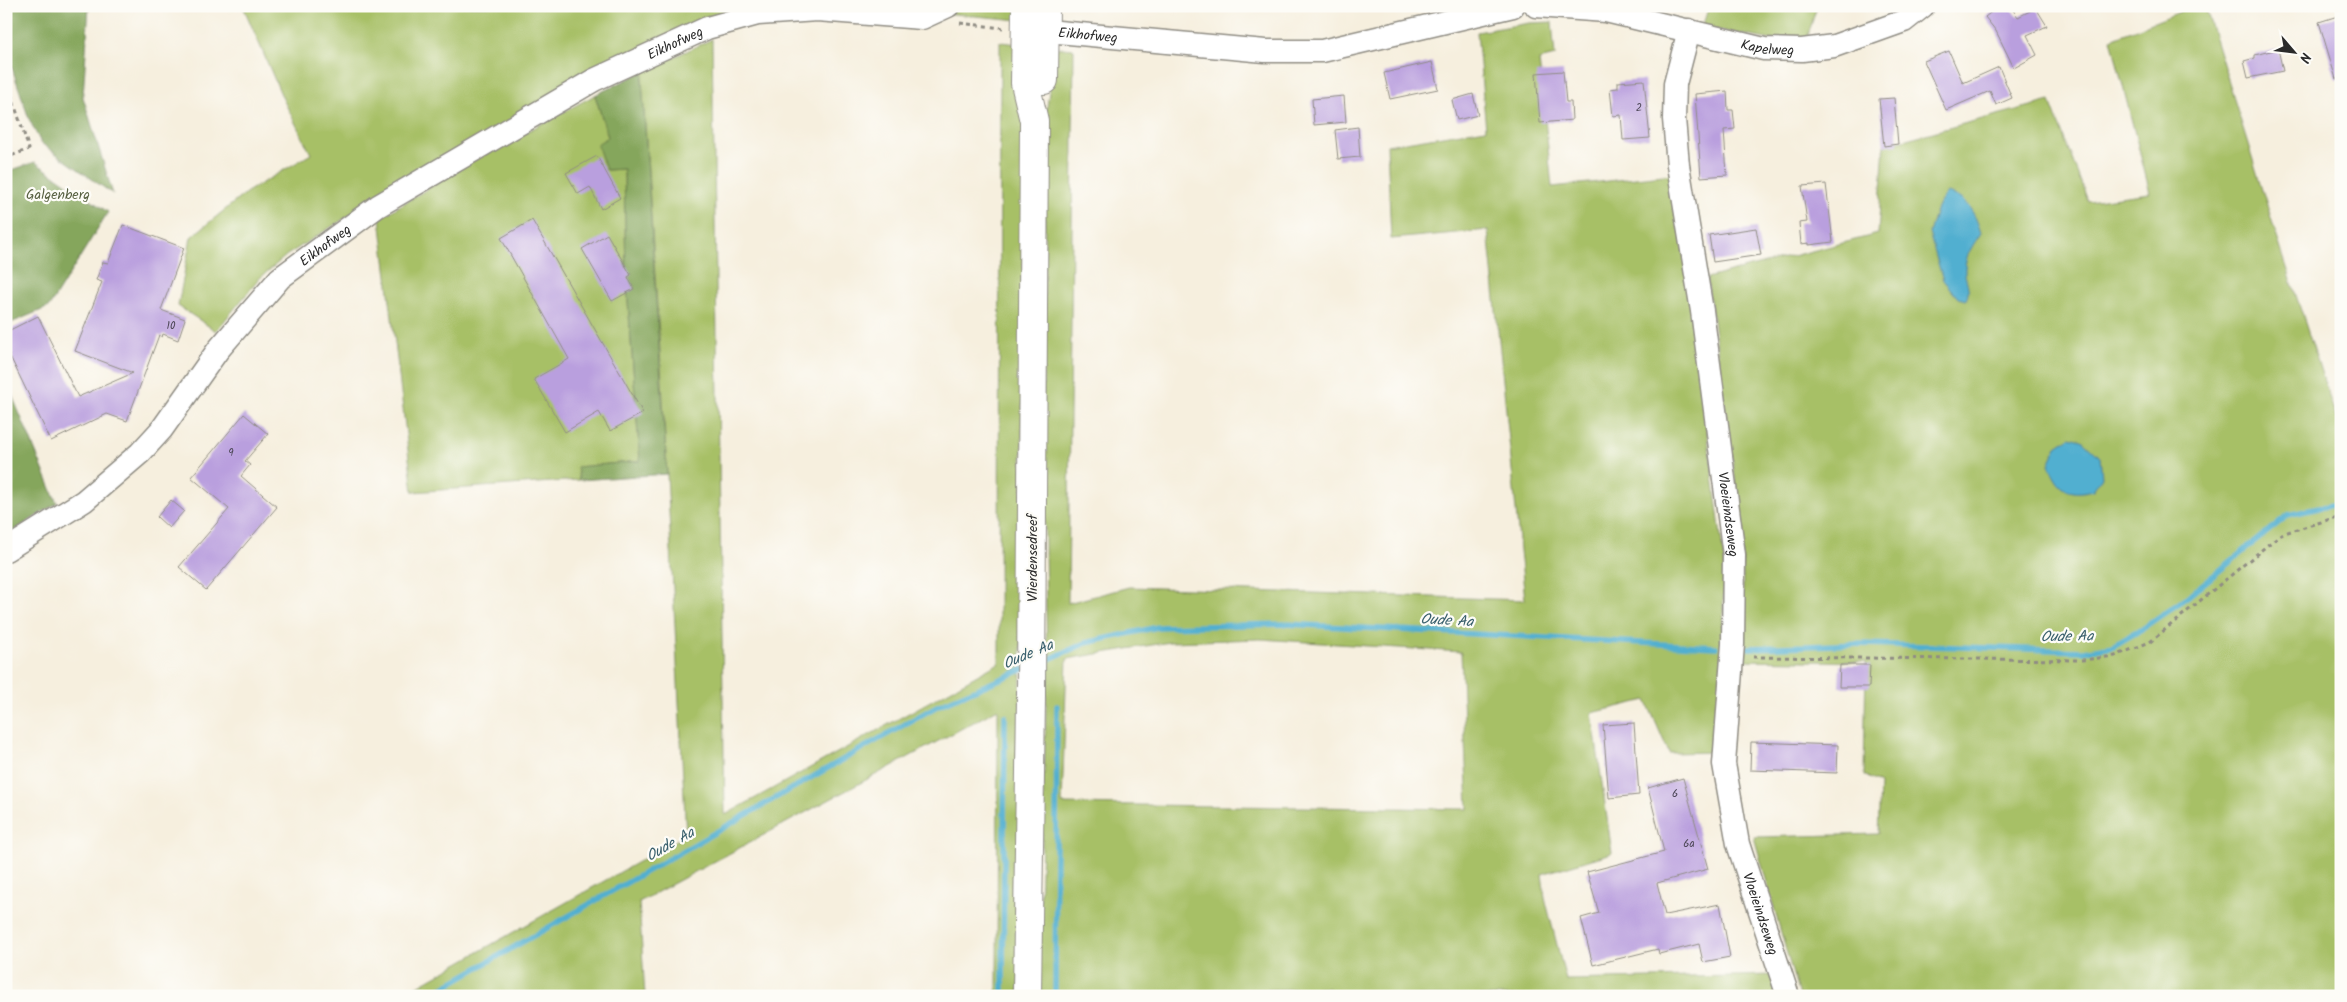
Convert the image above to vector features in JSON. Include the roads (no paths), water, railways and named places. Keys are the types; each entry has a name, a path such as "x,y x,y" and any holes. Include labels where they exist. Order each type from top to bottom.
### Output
{"main road":[{"name":"Vlierdensedreef","path":"1034,121 1044,83 1045,6"},
{"name":"Vlierdensedreef","path":"1026,18 1025,83 1034,121 1032,628 1027,996"}],"street":[{"name":"Eikhofweg","path":"1058,32 1265,51 1322,52 1513,6"},
{"path":"1536,6 1607,9"},
{"name":"Kapelweg","path":"1607,9 1764,49 1802,50 1834,46 1904,21 1923,6"},
{"name":"Eikhofweg","path":"6,550 84,501 140,453 162,429 218,350 280,278 378,206 594,80 707,28 758,14 816,10 922,18 953,14"},
{"name":"Vloeieindseweg","path":"1689,30 1675,84 1674,119 1678,165 1702,311 1734,555 1731,658 1724,764 1738,844 1788,996"}],"water":[{"path":"1947,193 1954,195 1969,207 1981,233 1970,250 1965,264 1968,287 1966,300 1958,298 1943,280 1929,233 1937,207"},
{"path":"2070,437 2082,440 2100,457 2102,477 2093,490 2076,492 2064,489 2052,472 2049,464 2057,446"}],"waterway":[{"name":"Oude Aa","path":"1749,648 1863,644 2084,651 2113,646 2182,601 2288,515 2341,503"},
{"name":"Oude Aa","path":"1040,663 1086,643 1158,627 1286,624 1716,647"},
{"name":"Oude Aa","path":"428,996 937,706 1024,669"},
{"path":"1055,996 1057,706"},
{"path":"1003,996 1005,716"}],"park label":[{"name":"Galgenberg","path":"58,194"}]}
